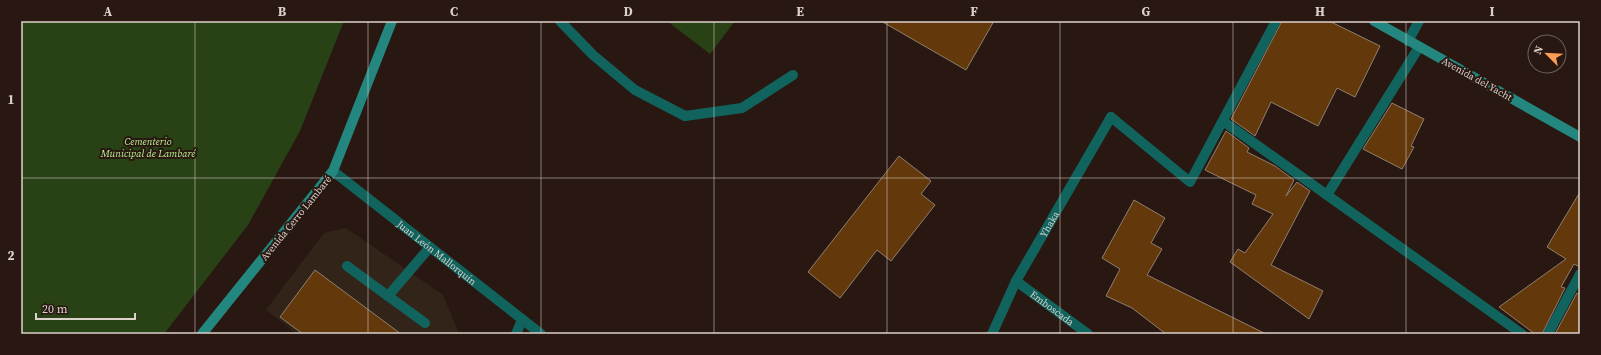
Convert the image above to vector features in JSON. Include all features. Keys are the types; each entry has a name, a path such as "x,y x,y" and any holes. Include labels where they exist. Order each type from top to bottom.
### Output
{"main road":[{"name":"Avenida Cerro Lambaré","path":"202,334 333,171 392,21"},
{"name":"Avenida del Yacht","path":"1374,21 1580,137"}],"street":[{"path":"560,21 594,55 635,90 685,116 742,108 793,75"},
{"path":"1276,21 1223,121 1522,334"},
{"path":"1408,41 1419,21"},
{"path":"1327,195 1419,47"},
{"name":"Yhaka","path":"992,334 1016,281 1111,117 1190,182 1223,121"},
{"name":"Juan León Mallorquín","path":"333,171 541,334"},
{"path":"388,296 430,247"},
{"path":"347,266 425,323"},
{"path":"1548,334 1580,274"},
{"name":"Emboscada","path":"1016,281 1088,334"},
{"path":"516,334 522,320"}],"shaded area":[{"path":"346,228 443,295 459,334 298,334 266,310 324,233"}],"green space":[{"name":"Cementerio Municipal de Lambaré","path":"21,21 344,21 300,131 248,225 164,334 21,334"},
{"path":"667,21 735,21 710,54"}],"building":[{"path":"881,21 994,21 966,70"},
{"path":"1282,21 1329,21 1380,46 1355,97 1337,88 1318,126 1271,102 1255,136 1231,119"},
{"path":"1392,103 1424,119 1411,146 1414,147 1402,169 1363,149"},
{"path":"1226,131 1249,148 1247,152 1275,166 1294,180 1286,196 1297,182 1310,191 1271,265 1323,291 1309,319 1230,262 1238,249 1245,253 1273,214 1252,204 1256,195 1205,170"},
{"path":"899,156 931,181 921,194 935,205 891,261 877,250 840,298 808,272"},
{"path":"1580,192 1580,267 1574,264 1561,287 1565,288 1542,334 1535,334 1499,307 1566,259 1547,247"},
{"path":"1134,200 1165,218 1151,243 1162,249 1147,275 1266,334 1166,334 1132,308 1106,296 1120,269 1102,258"},
{"path":"315,270 401,334 303,334 280,317"},
{"path":"1577,293 1580,295 1580,334 1555,334"}]}
